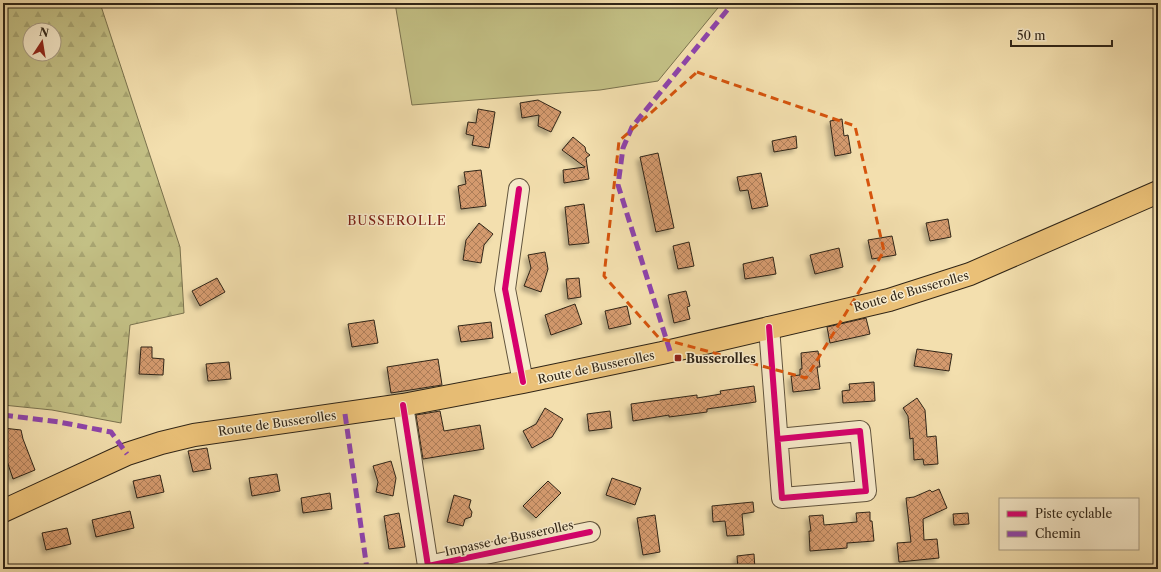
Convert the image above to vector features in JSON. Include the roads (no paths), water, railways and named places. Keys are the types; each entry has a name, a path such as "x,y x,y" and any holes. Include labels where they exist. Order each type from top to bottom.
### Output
{"main road":[{"name":"Route de Busserolles","path":"3,511 127,454 161,443 194,436 403,405 523,382 662,353 888,300 970,274 1158,192"}],"street":[{"path":"519,189 506,289 523,382"},
{"path":"769,327 782,498 866,491 860,431 778,439"},
{"name":"Impasse de Busserolles","path":"403,405 428,566 590,532"}],"place":[{"name":"Busserolles","path":"678,358"}],"district":[{"name":"BUSSEROLLE","path":"397,220"}]}
